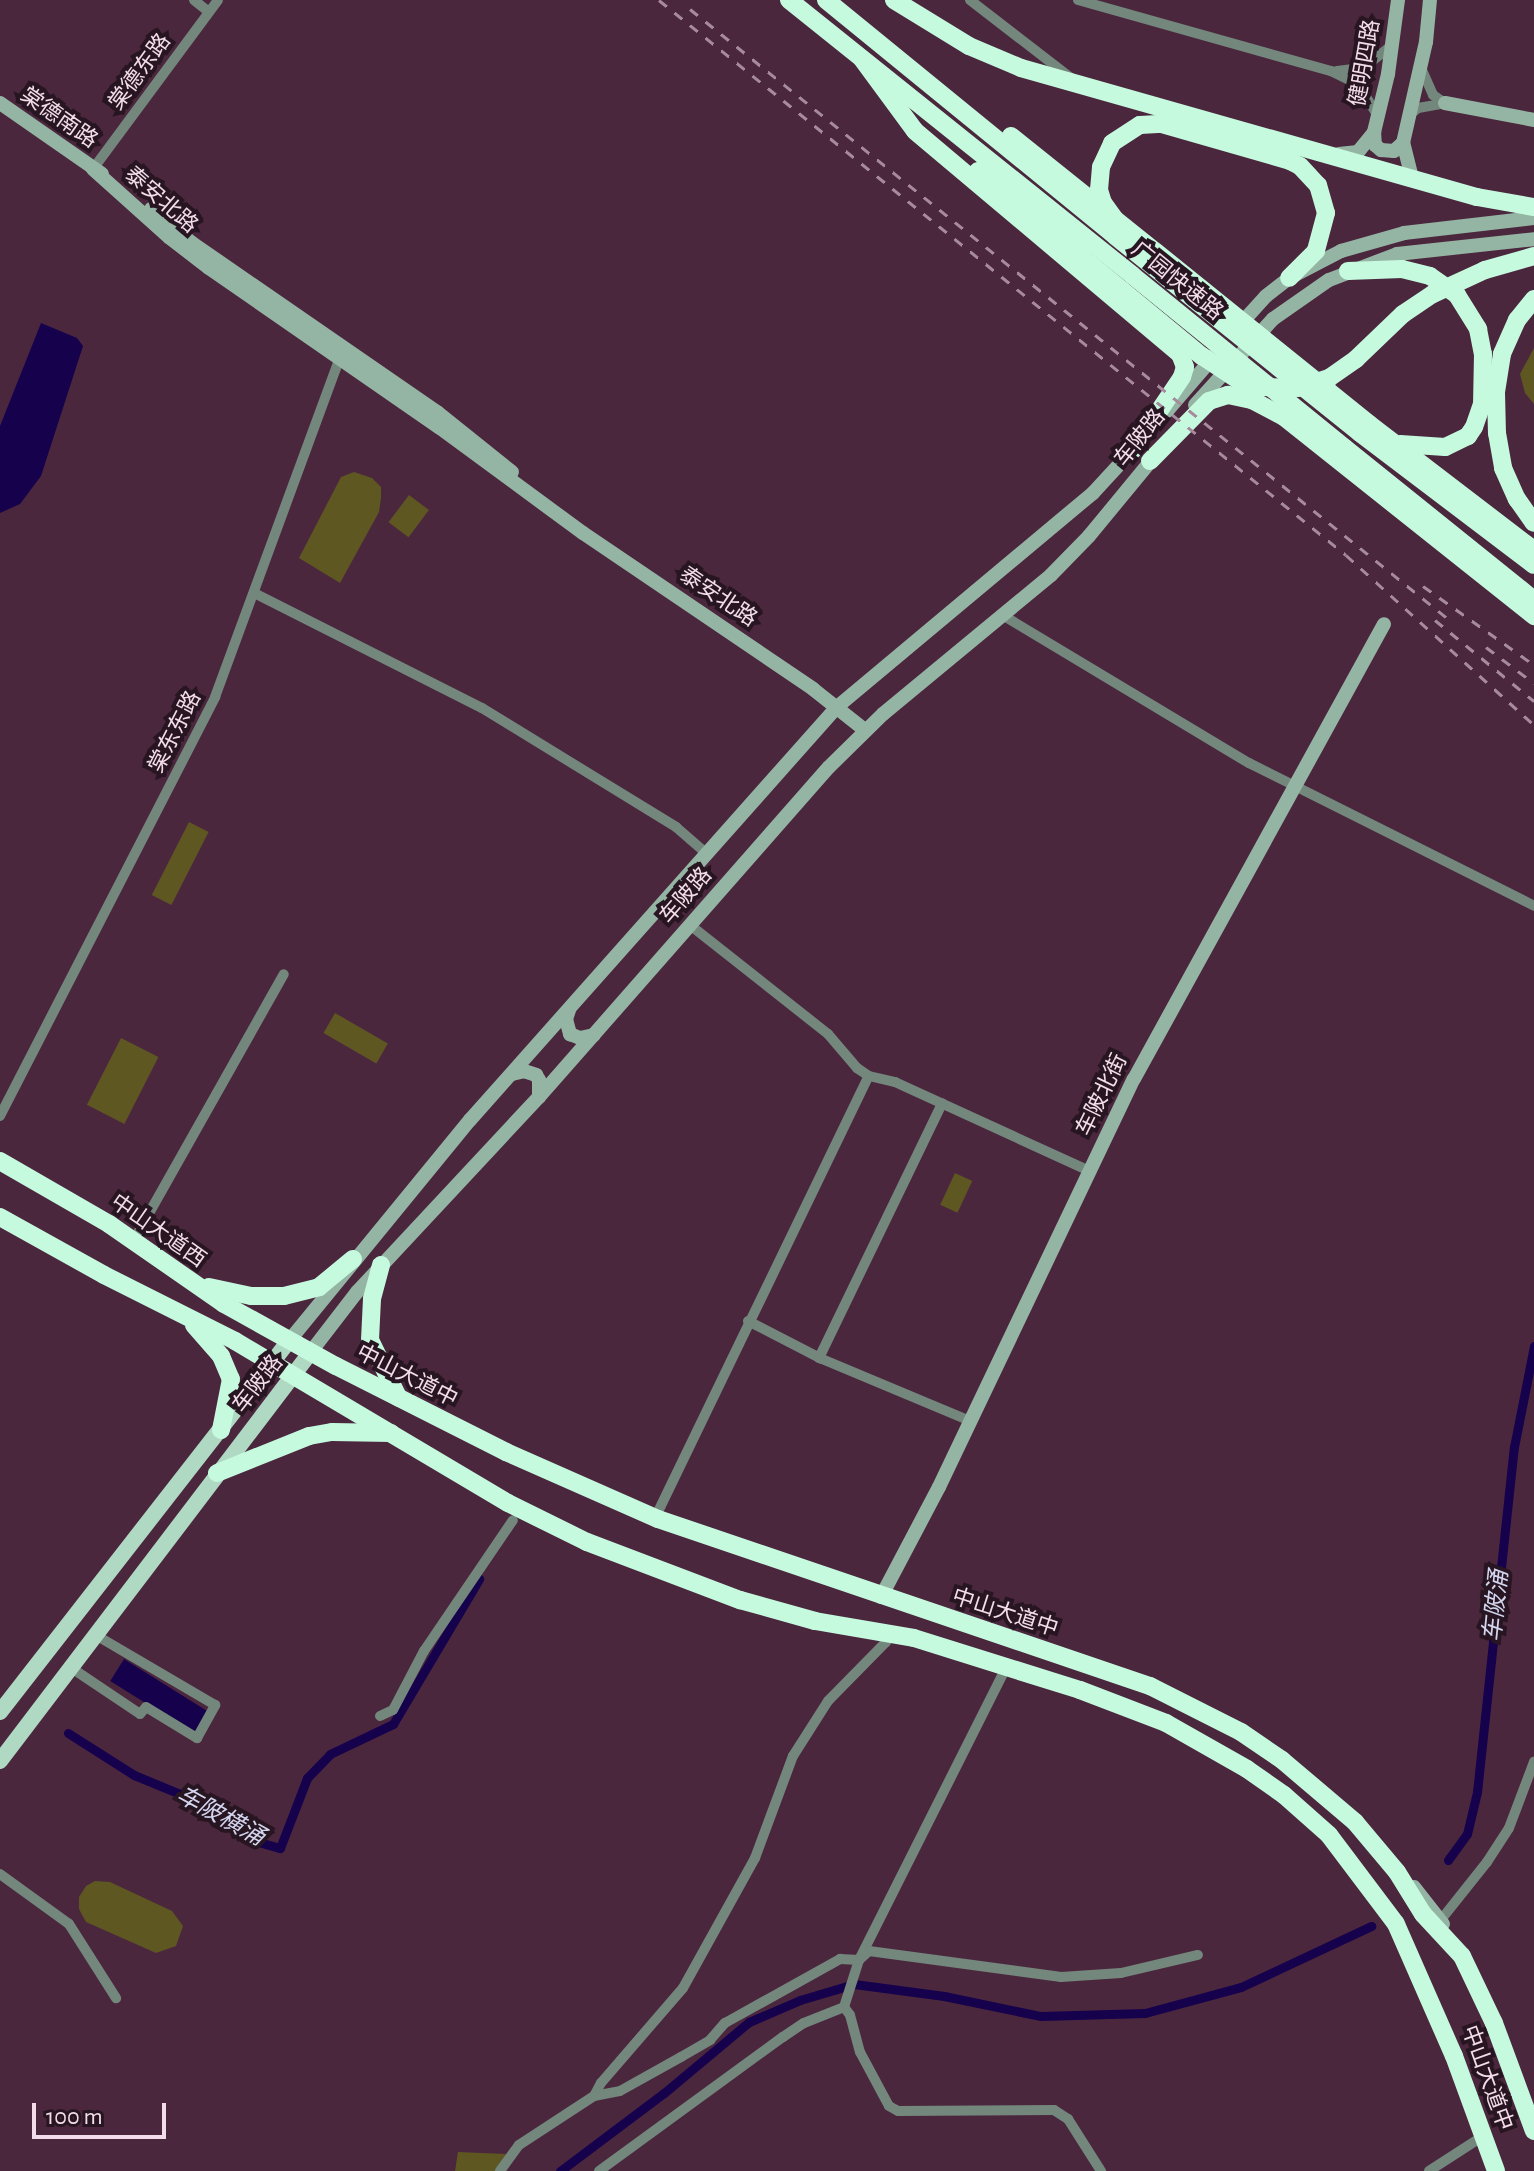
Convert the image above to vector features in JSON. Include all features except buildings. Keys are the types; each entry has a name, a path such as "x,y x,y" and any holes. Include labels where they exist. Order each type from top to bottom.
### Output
{"highway":[{"name":"广园快速路","path":"789,0 1534,600"},
{"name":"广园快速路","path":"826,0 1534,565"},
{"path":"894,0 987,55 1477,197 1534,207"},
{"path":"862,59 902,105 978,171 1202,356 1238,380 1259,387 1298,388 1329,378 1350,364 1403,314 1433,294 1485,270 1534,256"},
{"path":"862,59 915,131 1173,346 1207,378 1284,417 1534,616"},
{"path":"1289,278 1316,251 1326,213 1318,185 1290,161 1162,124 1140,125 1112,143 1101,167 1099,190 1116,229 1156,252 1364,429 1400,444 1534,550"},
{"path":"1348,271 1402,269 1430,276 1457,295 1478,329 1483,354 1482,404 1468,436 1445,447 1400,444"},
{"path":"1534,299 1517,320 1502,354 1496,393 1497,433 1503,468 1517,499 1534,523"},
{"path":"1132,451 1182,377 1183,360 1173,346"},
{"path":"1150,461 1209,401 1228,395 1252,400"},
{"name":"中山大道西","path":"0,1161 134,1240 179,1273 289,1341"},
{"path":"0,1217 293,1374"},
{"path":"179,1273 219,1290 251,1296 284,1296 319,1287 353,1259"},
{"path":"381,1265 372,1299 370,1340 377,1361 400,1400"},
{"path":"174,1308 207,1337 227,1367 231,1389 221,1430"},
{"path":"235,1341 250,1332 250,1319"},
{"name":"中山大道中","path":"289,1341 506,1452 655,1518 1118,1675 1206,1712 1265,1747 1355,1822 1397,1872 1423,1914 1470,1969 1494,2023 1534,2131"},
{"name":"中山大道中","path":"293,1374 530,1516 642,1565 804,1619 889,1632 1007,1666 1116,1703 1175,1727 1251,1771 1317,1823 1355,1866 1396,1924 1450,2046 1496,2171"},
{"path":"334,1398 338,1381 355,1376"},
{"path":"217,1473 309,1436 332,1432 394,1433"}],"main road":[{"name":"健明四路","path":"1335,154 1356,153 1376,125 1398,0"},
{"path":"1412,178 1403,143 1421,62 1430,0"},
{"name":"棠德南路","path":"0,103 93,169"},
{"path":"1445,103 1534,120"},
{"path":"1376,125 1375,145 1381,150 1394,151 1403,143"},
{"name":"泰安北路","path":"93,169 185,250 342,354 543,504 837,707 865,730"},
{"name":"车陂路","path":"0,1761 293,1374 381,1265 539,1097 865,730 1004,616 1072,555 1150,461 1253,309 1289,278 1341,251 1381,238 1534,218"},
{"name":"车陂路","path":"5,1705 353,1259 512,1074 837,707 1093,493 1207,378 1286,307 1348,271 1397,254 1435,247 1534,239"},
{"name":"车陂北街","path":"881,1597 970,1421 1134,1079 1384,624"},
{"path":"569,1010 566,1019 570,1034 580,1038 594,1035"},
{"path":"512,1074 524,1071 536,1075 539,1097"},
{"path":"5,1705 14,1717 23,1720 34,1717"},
{"path":"1397,1872 1459,1943 1470,1969"}],"street":[{"path":"194,0 209,12"},
{"name":"棠德东路","path":"93,169 218,0"},
{"path":"970,0 1076,81"},
{"path":"1078,0 1331,71 1358,84 1376,125"},
{"path":"1331,71 1363,68 1392,45"},
{"path":"1421,62 1424,81 1433,95 1445,103"},
{"path":"1406,120 1418,108 1445,103"},
{"name":"棠东东路","path":"0,1116 215,697 256,594 342,354"},
{"path":"256,594 482,708 676,827 706,853"},
{"path":"1004,616 1249,763 1534,906"},
{"path":"690,925 828,1034 857,1068 869,1076 895,1082 1089,1171"},
{"path":"134,1240 284,974"},
{"path":"655,1518 869,1076"},
{"path":"819,1358 942,1103"},
{"path":"748,1321 819,1358 970,1421"},
{"path":"380,1716 393,1710 424,1651 513,1520"},
{"path":"594,2096 601,2083 683,1988 755,1858 793,1756 828,1701 886,1642 889,1632"},
{"path":"76,1671 140,1714 146,1707 197,1738 215,1705 101,1638"},
{"path":"844,2007 859,1960 1007,1666"},
{"path":"1440,1921 1501,1841 1534,1762"},
{"path":"0,1874 69,1924 116,1998"},
{"path":"500,2171 519,2145 594,2096 620,2091 710,2040 725,2023 840,1959 859,1960 869,1951 1061,1977 1121,1973 1198,1955"},
{"path":"599,2171 783,2037 804,2023 844,2007"},
{"path":"844,2007 850,2015 860,2052 889,2106 898,2111 1054,2110 1068,2119 1101,2171"},
{"path":"1429,2171 1483,2136"}],"shaded area":[{"path":"41,323 77,338 83,346 41,476 20,504 0,513 0,426"},
{"path":"1534,348 1534,404 1525,393 1520,374"},
{"path":"354,472 372,478 381,487 381,498 379,512 340,583 299,558 341,477"},
{"path":"409,495 429,510 409,537 389,522"},
{"path":"189,822 209,832 171,905 152,895"},
{"path":"335,1013 388,1044 376,1063 324,1033"},
{"path":"121,1038 158,1057 124,1124 87,1105"},
{"path":"955,1173 972,1181 957,1213 940,1205"},
{"path":"124,1659 208,1711 194,1734 110,1681"},
{"path":"95,1881 110,1882 172,1911 183,1926 176,1946 156,1953 86,1922 79,1909 79,1897 86,1886"},
{"path":"458,2152 506,2154 495,2171 455,2171"}],"waterway":[{"name":"车陂涌","path":"1448,1860 1467,1834 1477,1792 1514,1447 1534,1346"},
{"name":"车陂横涌","path":"68,1733 134,1775 202,1803 255,1841 280,1848 307,1778 330,1754 393,1724 479,1579"},
{"path":"560,2171 664,2093 749,2022 800,2000 854,1984 944,1996 1041,2016 1145,2013 1241,1987 1371,1926"}],"railway":[{"path":"659,0 1346,555 1534,725"},
{"path":"690,9 1451,621"},
{"path":"1423,586 1534,665"},
{"path":"1435,620 1534,701"},
{"path":"1486,647 1534,683"}]}
